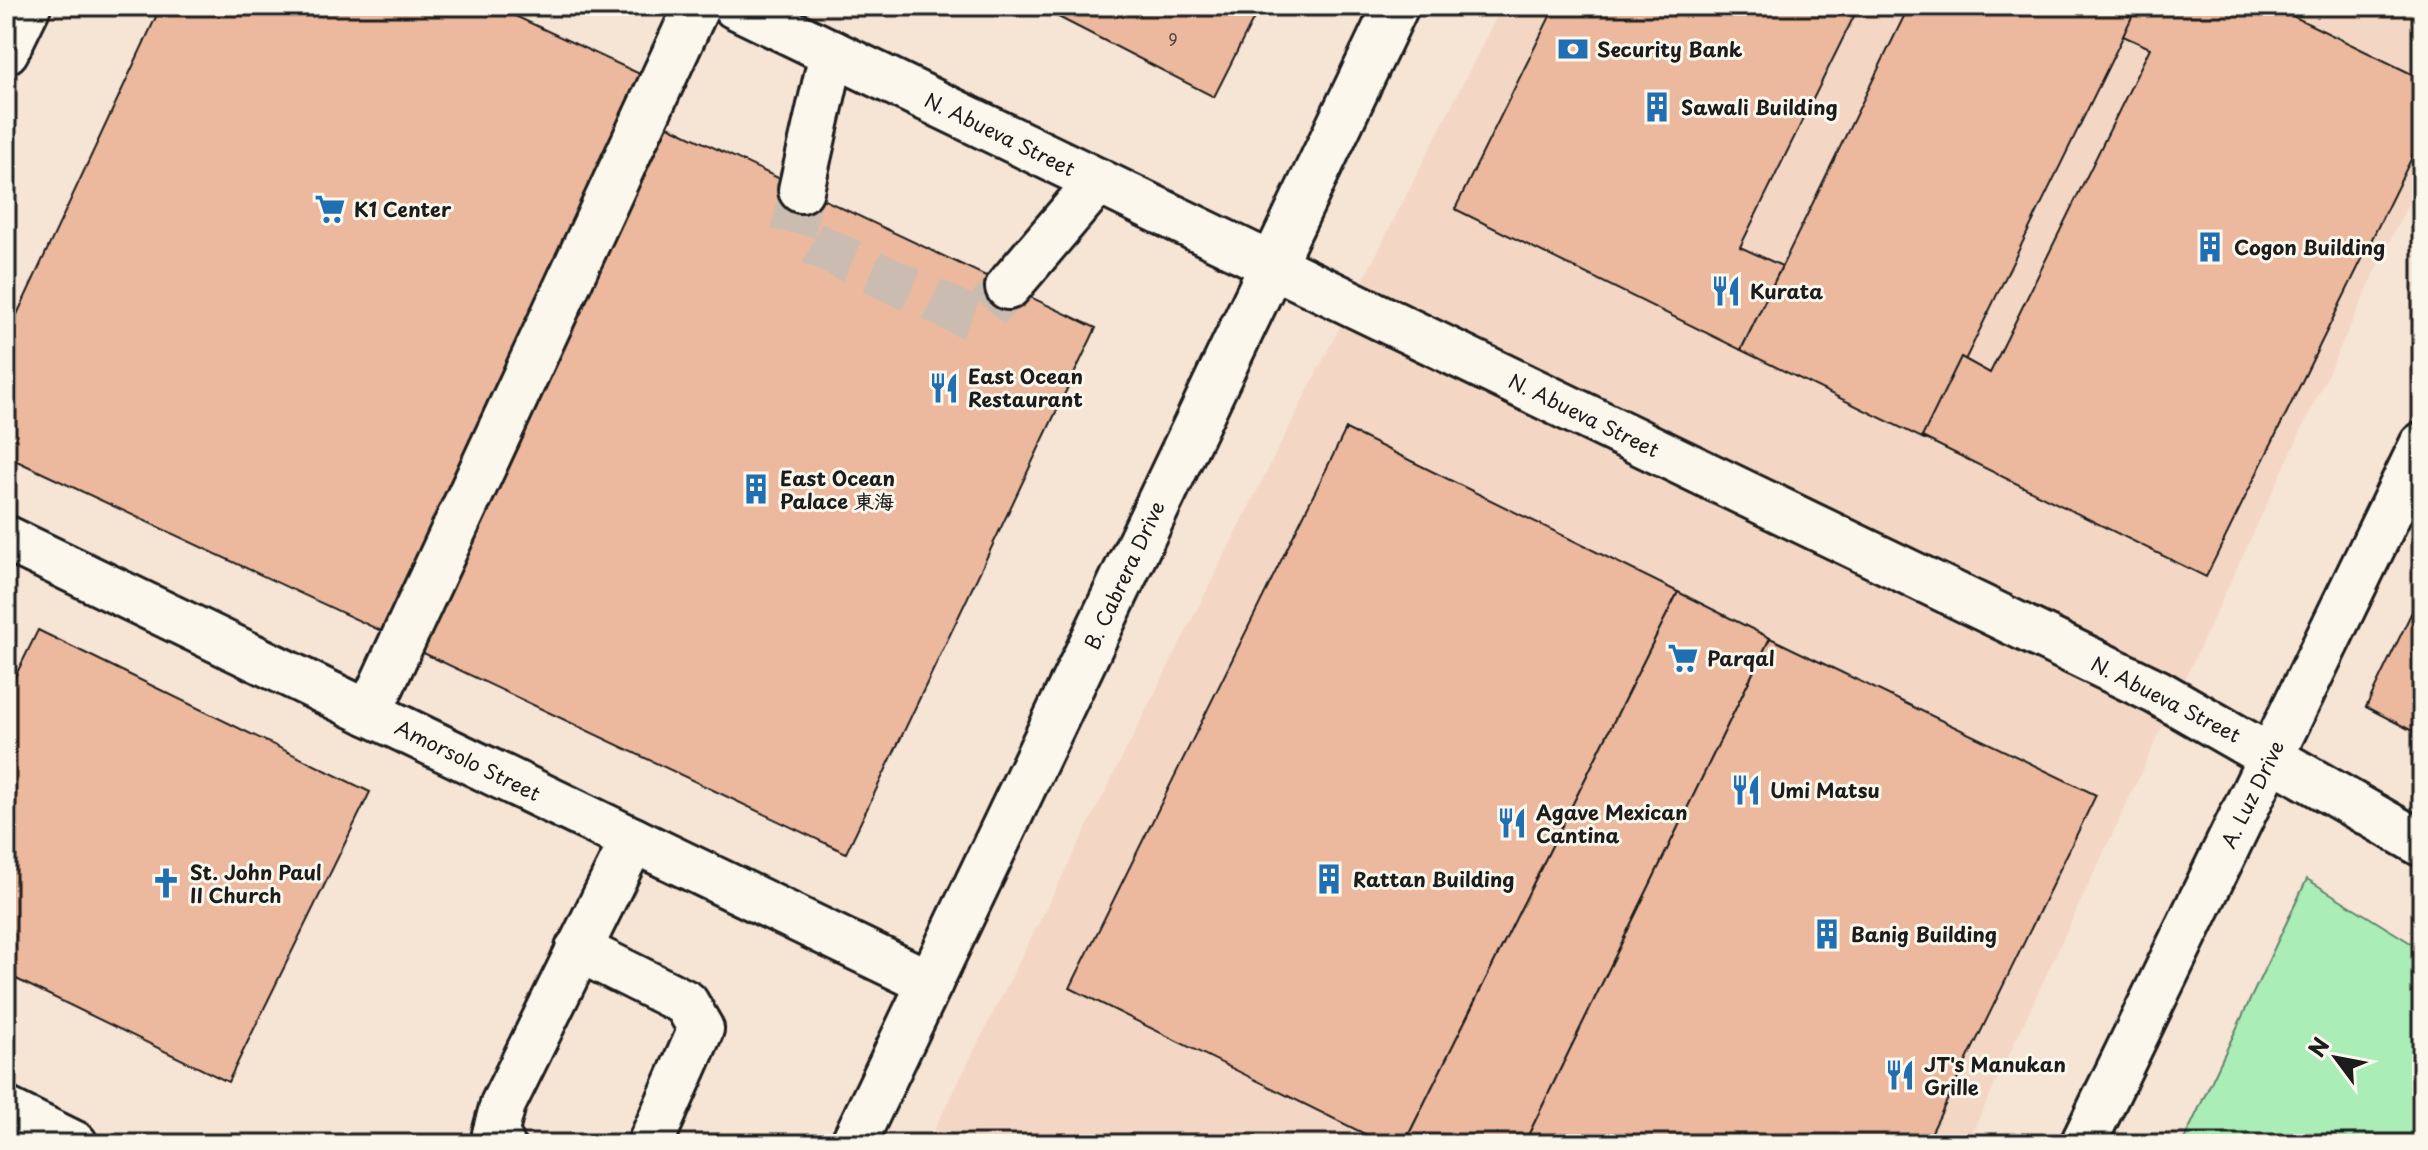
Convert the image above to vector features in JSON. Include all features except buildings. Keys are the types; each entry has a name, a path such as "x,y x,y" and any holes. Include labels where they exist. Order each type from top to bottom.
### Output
{"street":[{"path":"6,51 28,6"},
{"path":"369,713 697,6"},
{"name":"N. Abueva Street","path":"735,6 2157,692 2422,844"},
{"name":"B. Cabrera Drive","path":"853,1144 1396,6"},
{"path":"801,190 832,53"},
{"path":"1008,287 1098,181"},
{"name":"A. Luz Drive","path":"2083,1144 2422,445"},
{"name":"Amorsolo Street","path":"6,538 930,983"},
{"path":"502,1144 495,1134 503,1104 633,840"},
{"path":"578,949 686,1003 701,1029 650,1144"},
{"path":"6,1110 75,1144"}],"shaded area":[{"name":"Parqal","path":"1502,6 2422,6 2422,173 1967,1144 927,1144"}],"green space":[{"path":"2307,879 2422,950 2422,1144 2182,1144"}],"tunnel":[{"path":"801,190 793,234 977,321 1008,287"}],"place":[{"name":"Security Bank","path":"1573,49"},
{"name":"Sawali Building","path":"1657,107"},
{"name":"K1 Center","path":"330,209"},
{"name":"Cogon Building","path":"2210,247"},
{"name":"Kurata","path":"1726,291"},
{"name":"East Ocean Restaurant","path":"944,388"},
{"name":"East Ocean Palace 東海","path":"756,489"},
{"name":"Parqal","path":"1683,658"},
{"name":"Umi Matsu","path":"1746,790"},
{"name":"Agave Mexican Cantina","path":"1512,823"},
{"name":"Rattan Building","path":"1329,879"},
{"name":"St. John Paul II Church","path":"166,883"},
{"name":"Banig Building","path":"1827,934"},
{"name":"JT's Manukan Grille","path":"1900,1075"}]}
